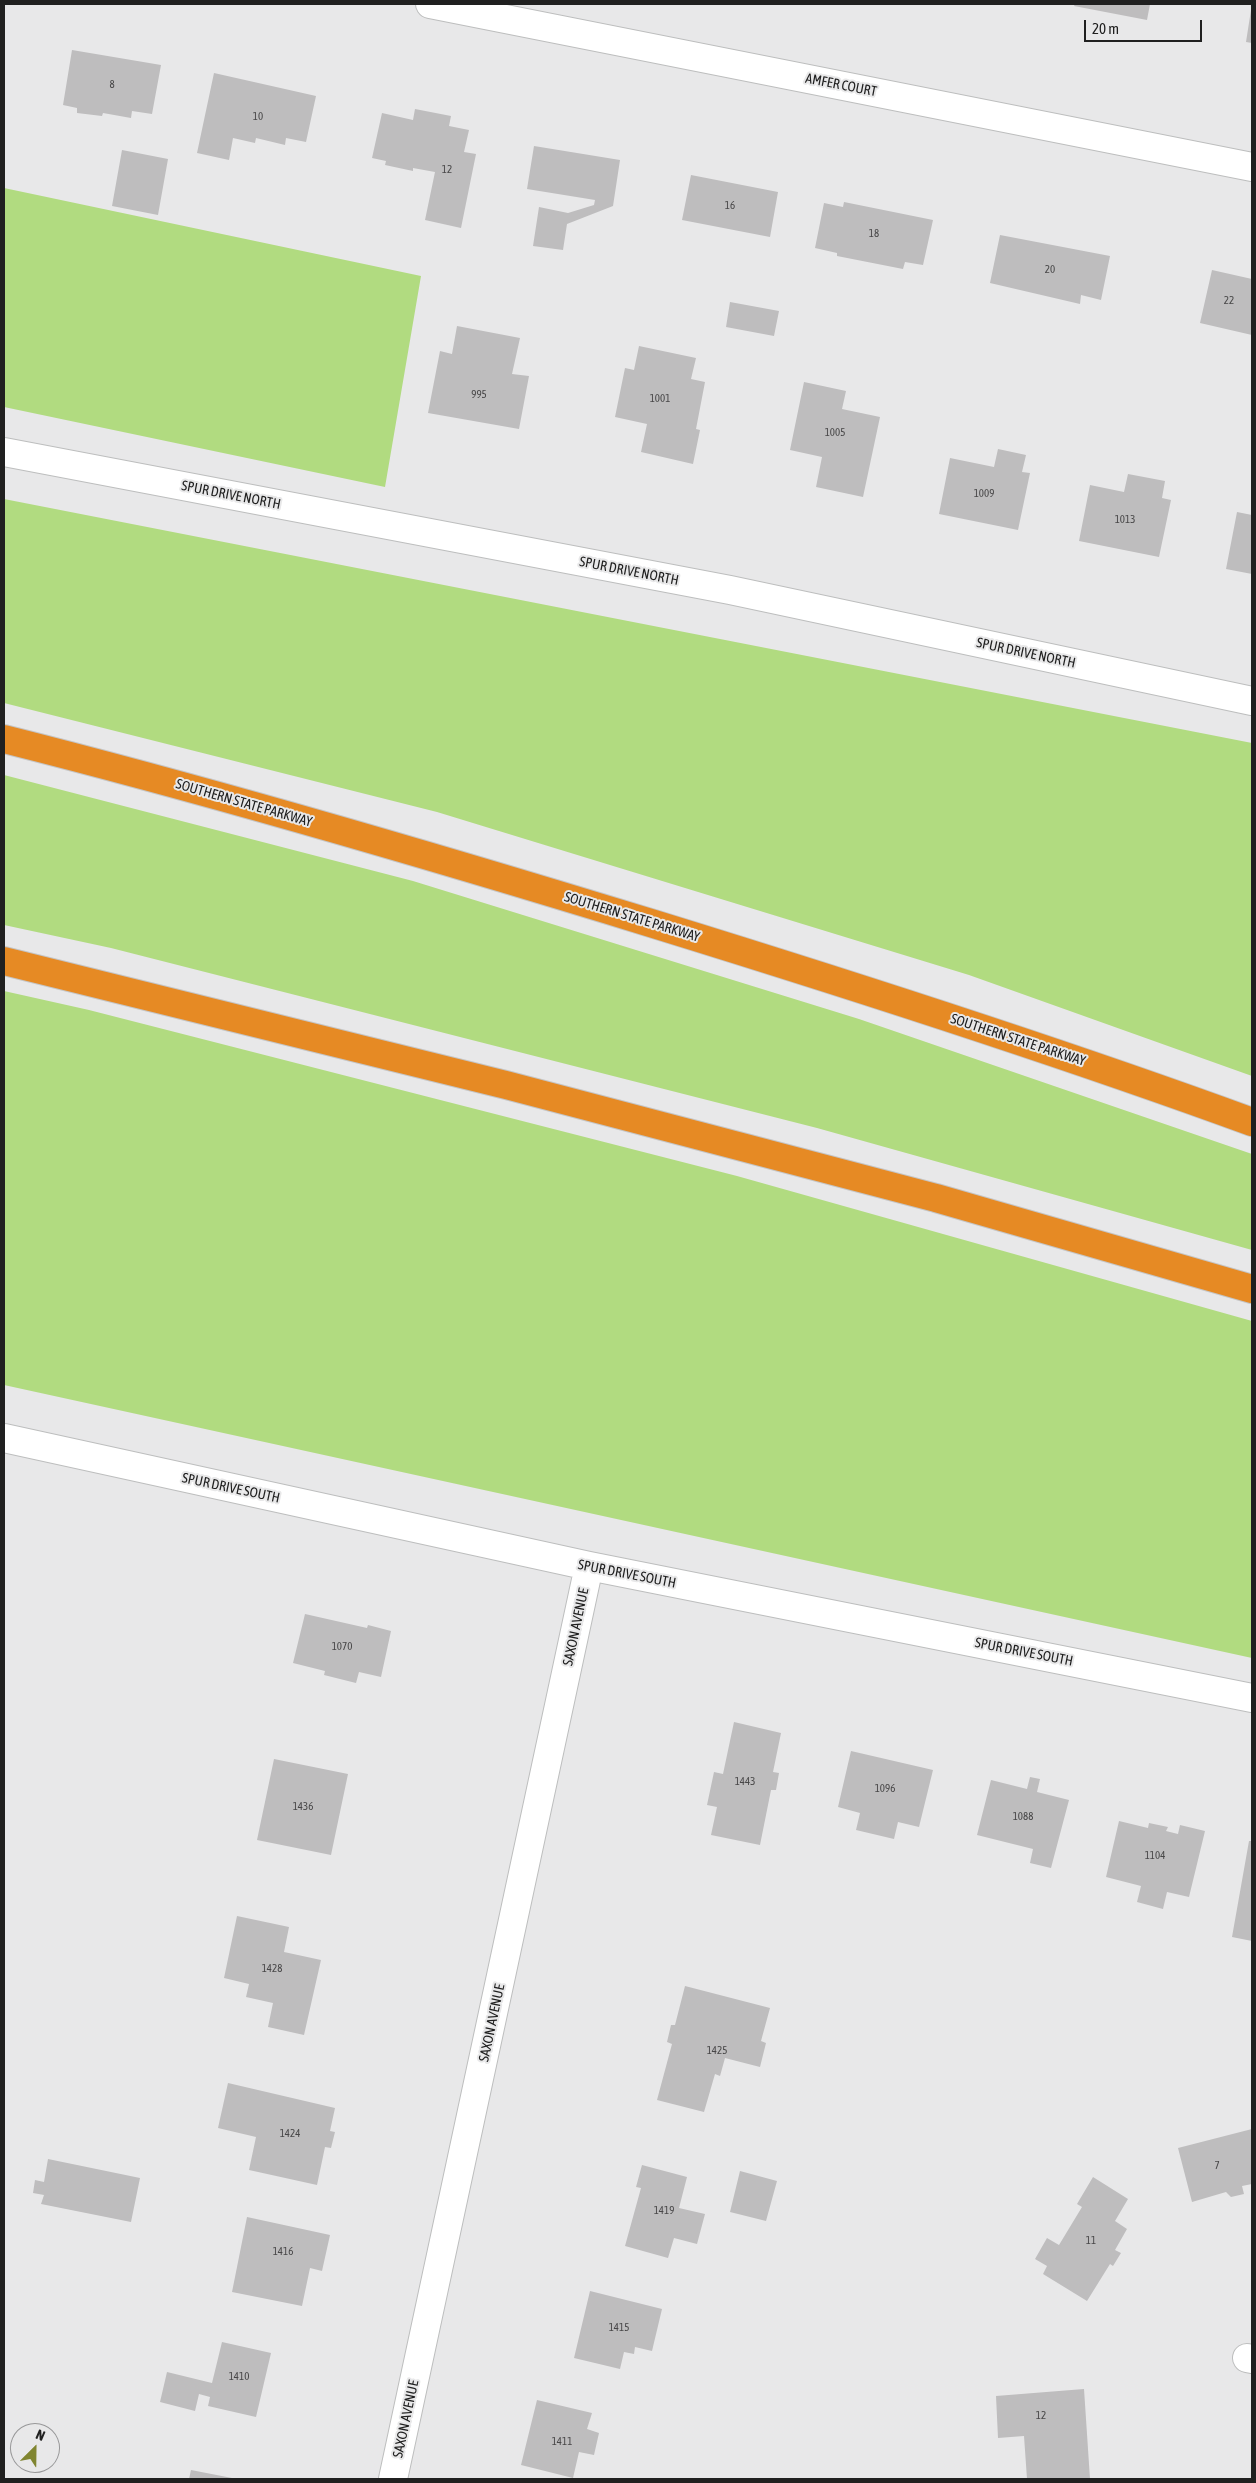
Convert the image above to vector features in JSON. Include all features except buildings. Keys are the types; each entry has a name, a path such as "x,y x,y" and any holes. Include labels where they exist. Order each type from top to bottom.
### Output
{"highway":[{"name":"SOUTHERN STATE PARKWAY","path":"4,740 180,784 542,890 823,976 1110,1070 1252,1122"},
{"path":"4,961 506,1085 936,1198 1252,1289"}],"street":[{"name":"AMFER COURT","path":"430,4 1252,167"},
{"name":"SPUR DRIVE NORTH","path":"4,452 730,590 1252,701"},
{"name":"SPUR DRIVE SOUTH","path":"4,1438 589,1566 1252,1698"},
{"name":"SAXON AVENUE","path":"393,2479 589,1566"}],"green space":[{"path":"4,188 421,276 385,487 4,407"},
{"path":"4,499 1252,743 1252,1076 969,975 437,812 4,703"},
{"path":"4,775 413,881 859,1019 1252,1154 1252,1250 817,1128 111,948 4,925"},
{"path":"4,991 89,1010 737,1176 1252,1321 1252,1658 4,1385"}]}
